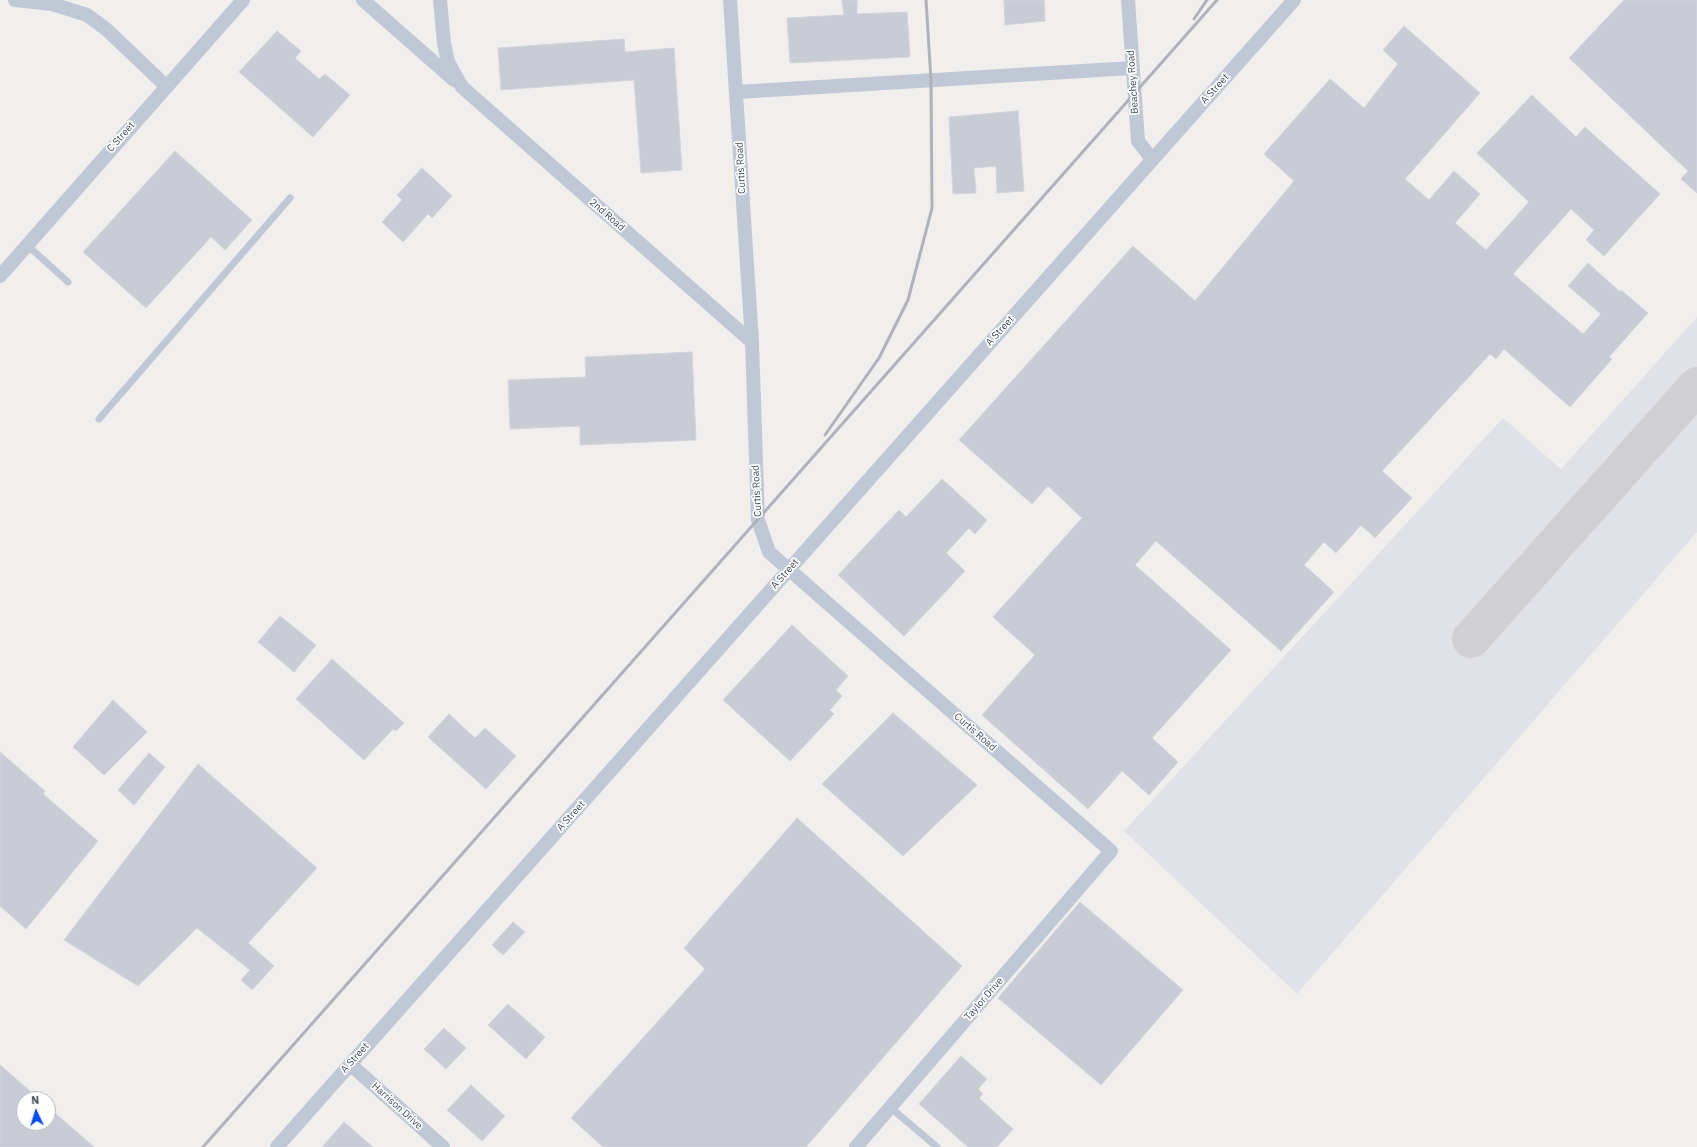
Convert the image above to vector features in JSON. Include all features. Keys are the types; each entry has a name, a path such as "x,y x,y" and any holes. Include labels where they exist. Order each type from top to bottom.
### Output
{"street":[{"path":"16,0 52,4 87,15 106,29 166,86"},
{"name":"C Street","path":"0,276 243,0"},
{"name":"2nd Road","path":"363,0 752,342"},
{"name":"2nd Road","path":"440,0 444,43 448,62 462,87"},
{"name":"Curtis Road","path":"730,0 752,342 758,520 768,552 1111,851"},
{"name":"Beachey Road","path":"1128,0 1138,141 1152,159"},
{"name":"A Street","path":"277,1147 1294,0"},
{"path":"737,92 1132,68"},
{"name":"Taylor Drive","path":"856,1147 1111,851"},
{"name":"Harrison Drive","path":"350,1064 443,1147"}],"lane":[{"path":"99,419 290,198"},
{"path":"27,245 68,282"},
{"path":"891,1108 937,1147"}],"shaded area":[{"path":"1697,317 1697,532 1297,994 1124,831 1503,418 1561,469"}],"building":[{"path":"842,0 857,0 857,14 907,12 910,57 790,63 787,18 844,15"},
{"path":"1004,0 1044,0 1045,21 1005,25"},
{"path":"1624,0 1697,0 1697,193 1681,179 1688,171 1569,58"},
{"path":"1404,26 1480,93 1405,179 1429,200 1454,171 1480,194 1455,223 1486,250 1529,202 1477,153 1532,95 1576,137 1585,127 1660,194 1604,256 1586,240 1594,230 1571,209 1513,274 1583,334 1601,314 1568,286 1588,263 1620,292 1621,290 1648,313 1609,357 1612,359 1570,407 1504,349 1496,359 1490,354 1382,471 1412,498 1375,538 1361,525 1336,553 1324,542 1304,565 1334,592 1281,651 1156,541 1135,565 1231,650 1152,738 1178,762 1149,795 1122,771 1088,809 982,715 1035,655 993,617 1082,518 1048,486 1032,504 959,440 1133,246 1195,301 1294,181 1264,154 1330,79 1364,108 1398,64 1383,50"},
{"path":"277,31 301,51 295,58 319,79 325,74 350,95 313,137 239,72"},
{"path":"624,39 625,52 674,48 682,170 641,173 634,80 501,90 498,48"},
{"path":"1018,111 1024,191 997,193 996,166 974,168 976,193 953,194 949,117"},
{"path":"175,151 252,220 225,250 211,237 146,308 83,252"},
{"path":"422,168 452,196 432,218 428,214 403,242 382,222 402,200 397,195"},
{"path":"692,352 696,440 580,445 580,426 510,429 508,380 586,377 585,357"},
{"path":"942,479 987,520 975,534 969,528 946,553 965,571 904,636 838,575 899,510 906,517"},
{"path":"280,616 316,645 294,672 258,642"},
{"path":"792,625 848,676 836,690 842,696 830,710 834,714 790,761 723,700"},
{"path":"332,659 404,723 396,731 393,729 364,760 296,699"},
{"path":"113,700 147,732 104,775 73,747"},
{"path":"893,713 977,785 903,856 822,784"},
{"path":"449,714 475,738 485,728 516,756 486,789 428,737"},
{"path":"0,752 45,791 43,794 98,841 26,929 0,906"},
{"path":"149,753 165,767 134,805 118,790"},
{"path":"198,764 317,868 248,943 274,966 252,990 241,980 250,970 197,928 138,986 64,940"},
{"path":"797,818 962,966 806,1147 603,1147 571,1118 705,969 684,948"},
{"path":"1080,902 1183,990 1101,1085 998,998"},
{"path":"513,922 525,932 503,955 492,945"},
{"path":"508,1004 545,1037 526,1059 488,1025"},
{"path":"444,1028 466,1048 446,1069 424,1049"},
{"path":"961,1056 987,1079 978,1089 983,1094 979,1098 1013,1129 997,1147 968,1147 919,1104"},
{"path":"0,1065 30,1091 16,1091 16,1131 56,1131 56,1114 94,1147 0,1147"},
{"path":"471,1085 505,1116 482,1141 447,1110"},
{"path":"344,1122 373,1147 322,1147"}],"taxiway":[{"path":"1471,639 1697,386"}],"railway":[{"path":"825,435 879,358 908,300 932,208 931,80 926,0"},
{"path":"1194,19 1207,0"},
{"path":"203,1147 1217,0"}]}
